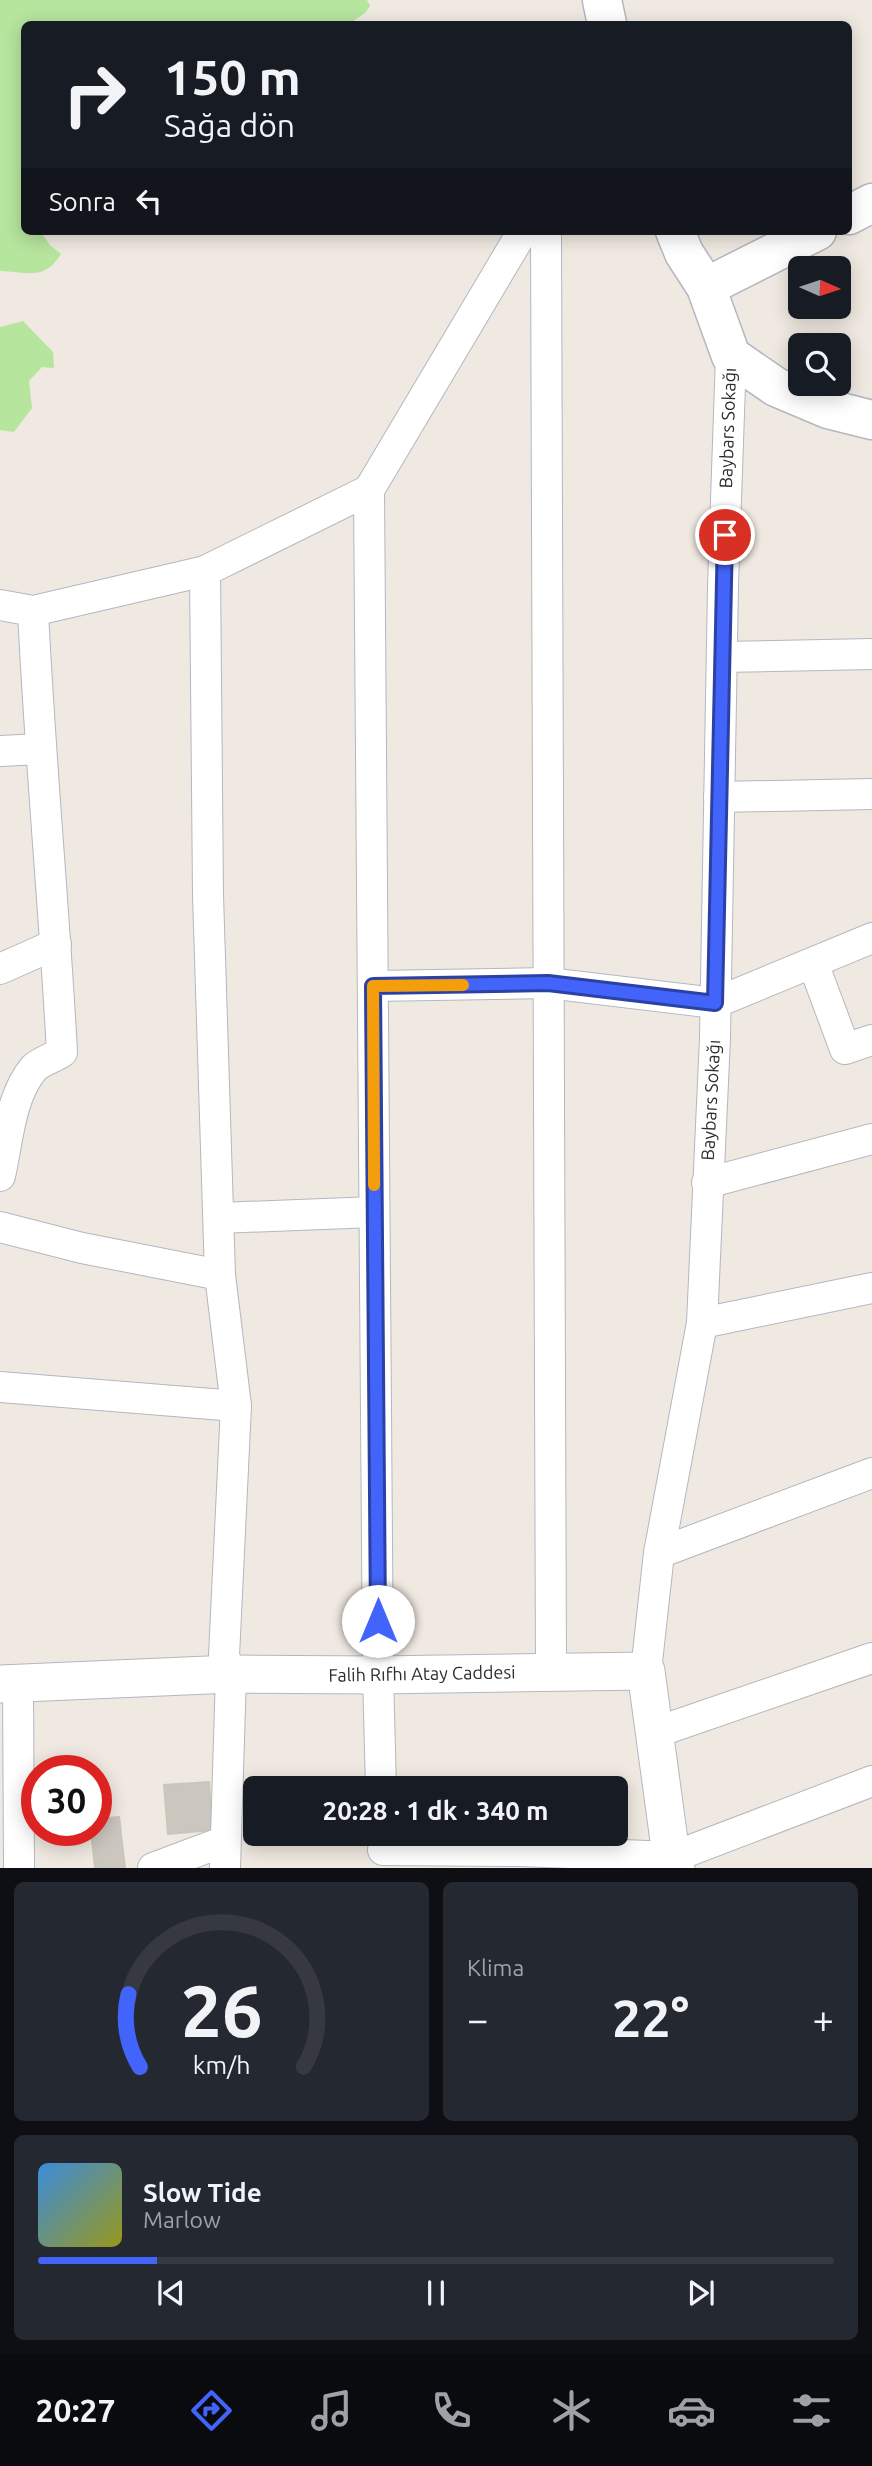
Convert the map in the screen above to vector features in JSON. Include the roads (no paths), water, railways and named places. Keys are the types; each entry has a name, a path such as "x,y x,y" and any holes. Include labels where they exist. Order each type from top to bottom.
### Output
{"main road":[{"path":"602,0 606,21"},
{"path":"852,214 872,204"},
{"path":"677,235 684,253 706,287 731,356 776,387 828,409 872,420"},
{"path":"706,287 809,235"}],"street":[{"path":"381,1776 369,490 521,235"},
{"path":"546,235 551,1672"},
{"name":"Baybars Sokağı","path":"646,1671 659,1553 702,1323 715,1003 731,356"},
{"path":"0,605 33,611 205,571 369,490"},
{"path":"153,1867 225,1854 231,1674 224,1656 236,1406 220,1275 208,895 205,571"},
{"path":"0,1176 17,1097 24,1082 36,1065 62,1052 33,611"},
{"path":"722,657 872,654"},
{"path":"0,751 40,749"},
{"path":"719,797 872,794"},
{"path":"373,986 548,983 715,1003 872,938"},
{"path":"0,969 56,944"},
{"path":"813,963 845,1049 872,1040"},
{"path":"707,1183 872,1139"},
{"path":"219,1218 374,1212"},
{"path":"0,1227 82,1248 220,1275"},
{"path":"702,1323 872,1288"},
{"path":"0,1387 236,1406"},
{"path":"659,1553 872,1473"},
{"path":"654,1732 872,1658"},
{"path":"646,1671 675,1862"},
{"name":"Falih Rıfhı Atay Caddesi","path":"9,1684 231,1674 646,1671"},
{"path":"9,1684 19,1867"},
{"path":"382,1850 520,1851 675,1862 872,1781"}]}
